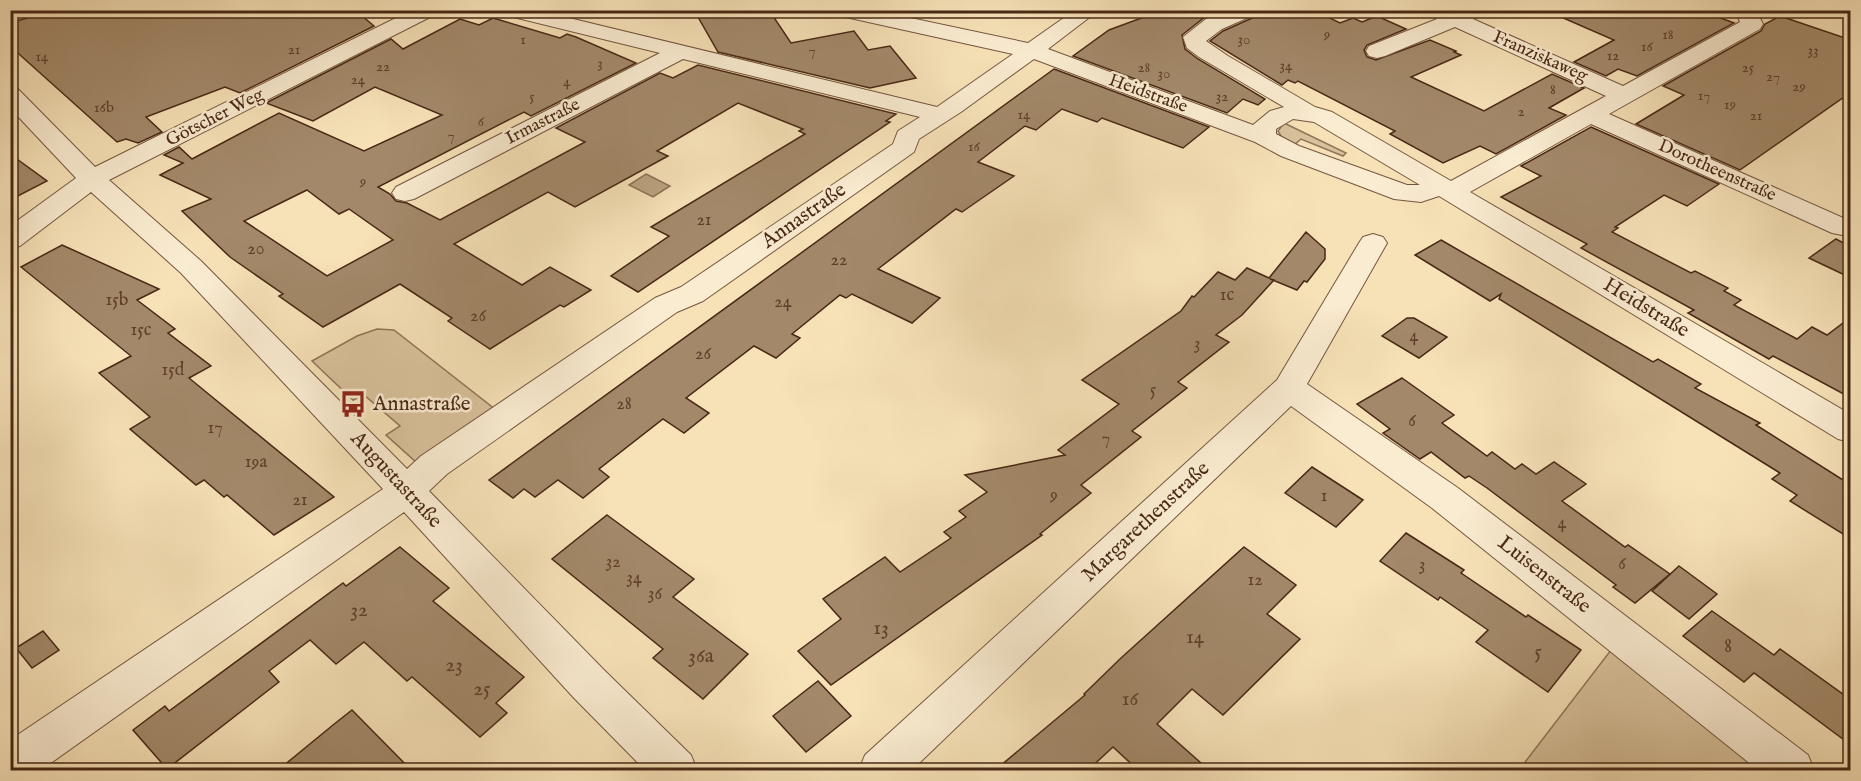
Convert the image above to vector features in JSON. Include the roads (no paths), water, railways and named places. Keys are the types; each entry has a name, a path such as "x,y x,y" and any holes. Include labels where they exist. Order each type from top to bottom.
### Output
{"street":[{"name":"Götscher Weg","path":"10,240 92,180 429,10"},
{"path":"508,10 941,115"},
{"name":"Heidstraße","path":"841,10 1032,51 1263,137 1290,151 1403,194 1421,194 1446,189"},
{"name":"Annastraße","path":"10,766 406,492 434,465 517,407 666,305 692,294 905,147 907,136 941,115 1089,10"},
{"path":"1249,10 1203,29 1194,37 1195,43 1210,54 1287,97 1306,111"},
{"path":"1446,189 1592,115 1752,24 1745,10"},
{"name":"Franziskaweg","path":"1377,51 1455,13 1625,96"},
{"name":"Irmastraße","path":"405,193 682,51"},
{"name":"Augustastraße","path":"10,93 92,180 191,267 675,771"},
{"path":"1263,137 1264,128 1276,117 1288,112 1306,111"},
{"name":"Heidstraße","path":"1306,111 1323,117 1851,430"},
{"name":"Dorotheenstraße","path":"1592,115 1842,227"},
{"name":"Margarethenstraße","path":"881,771 1289,388 1372,243"},
{"name":"Luisenstraße","path":"1289,388 1445,498 1792,771"}],"place":[{"name":"Annastraße","path":"353,404"}]}
